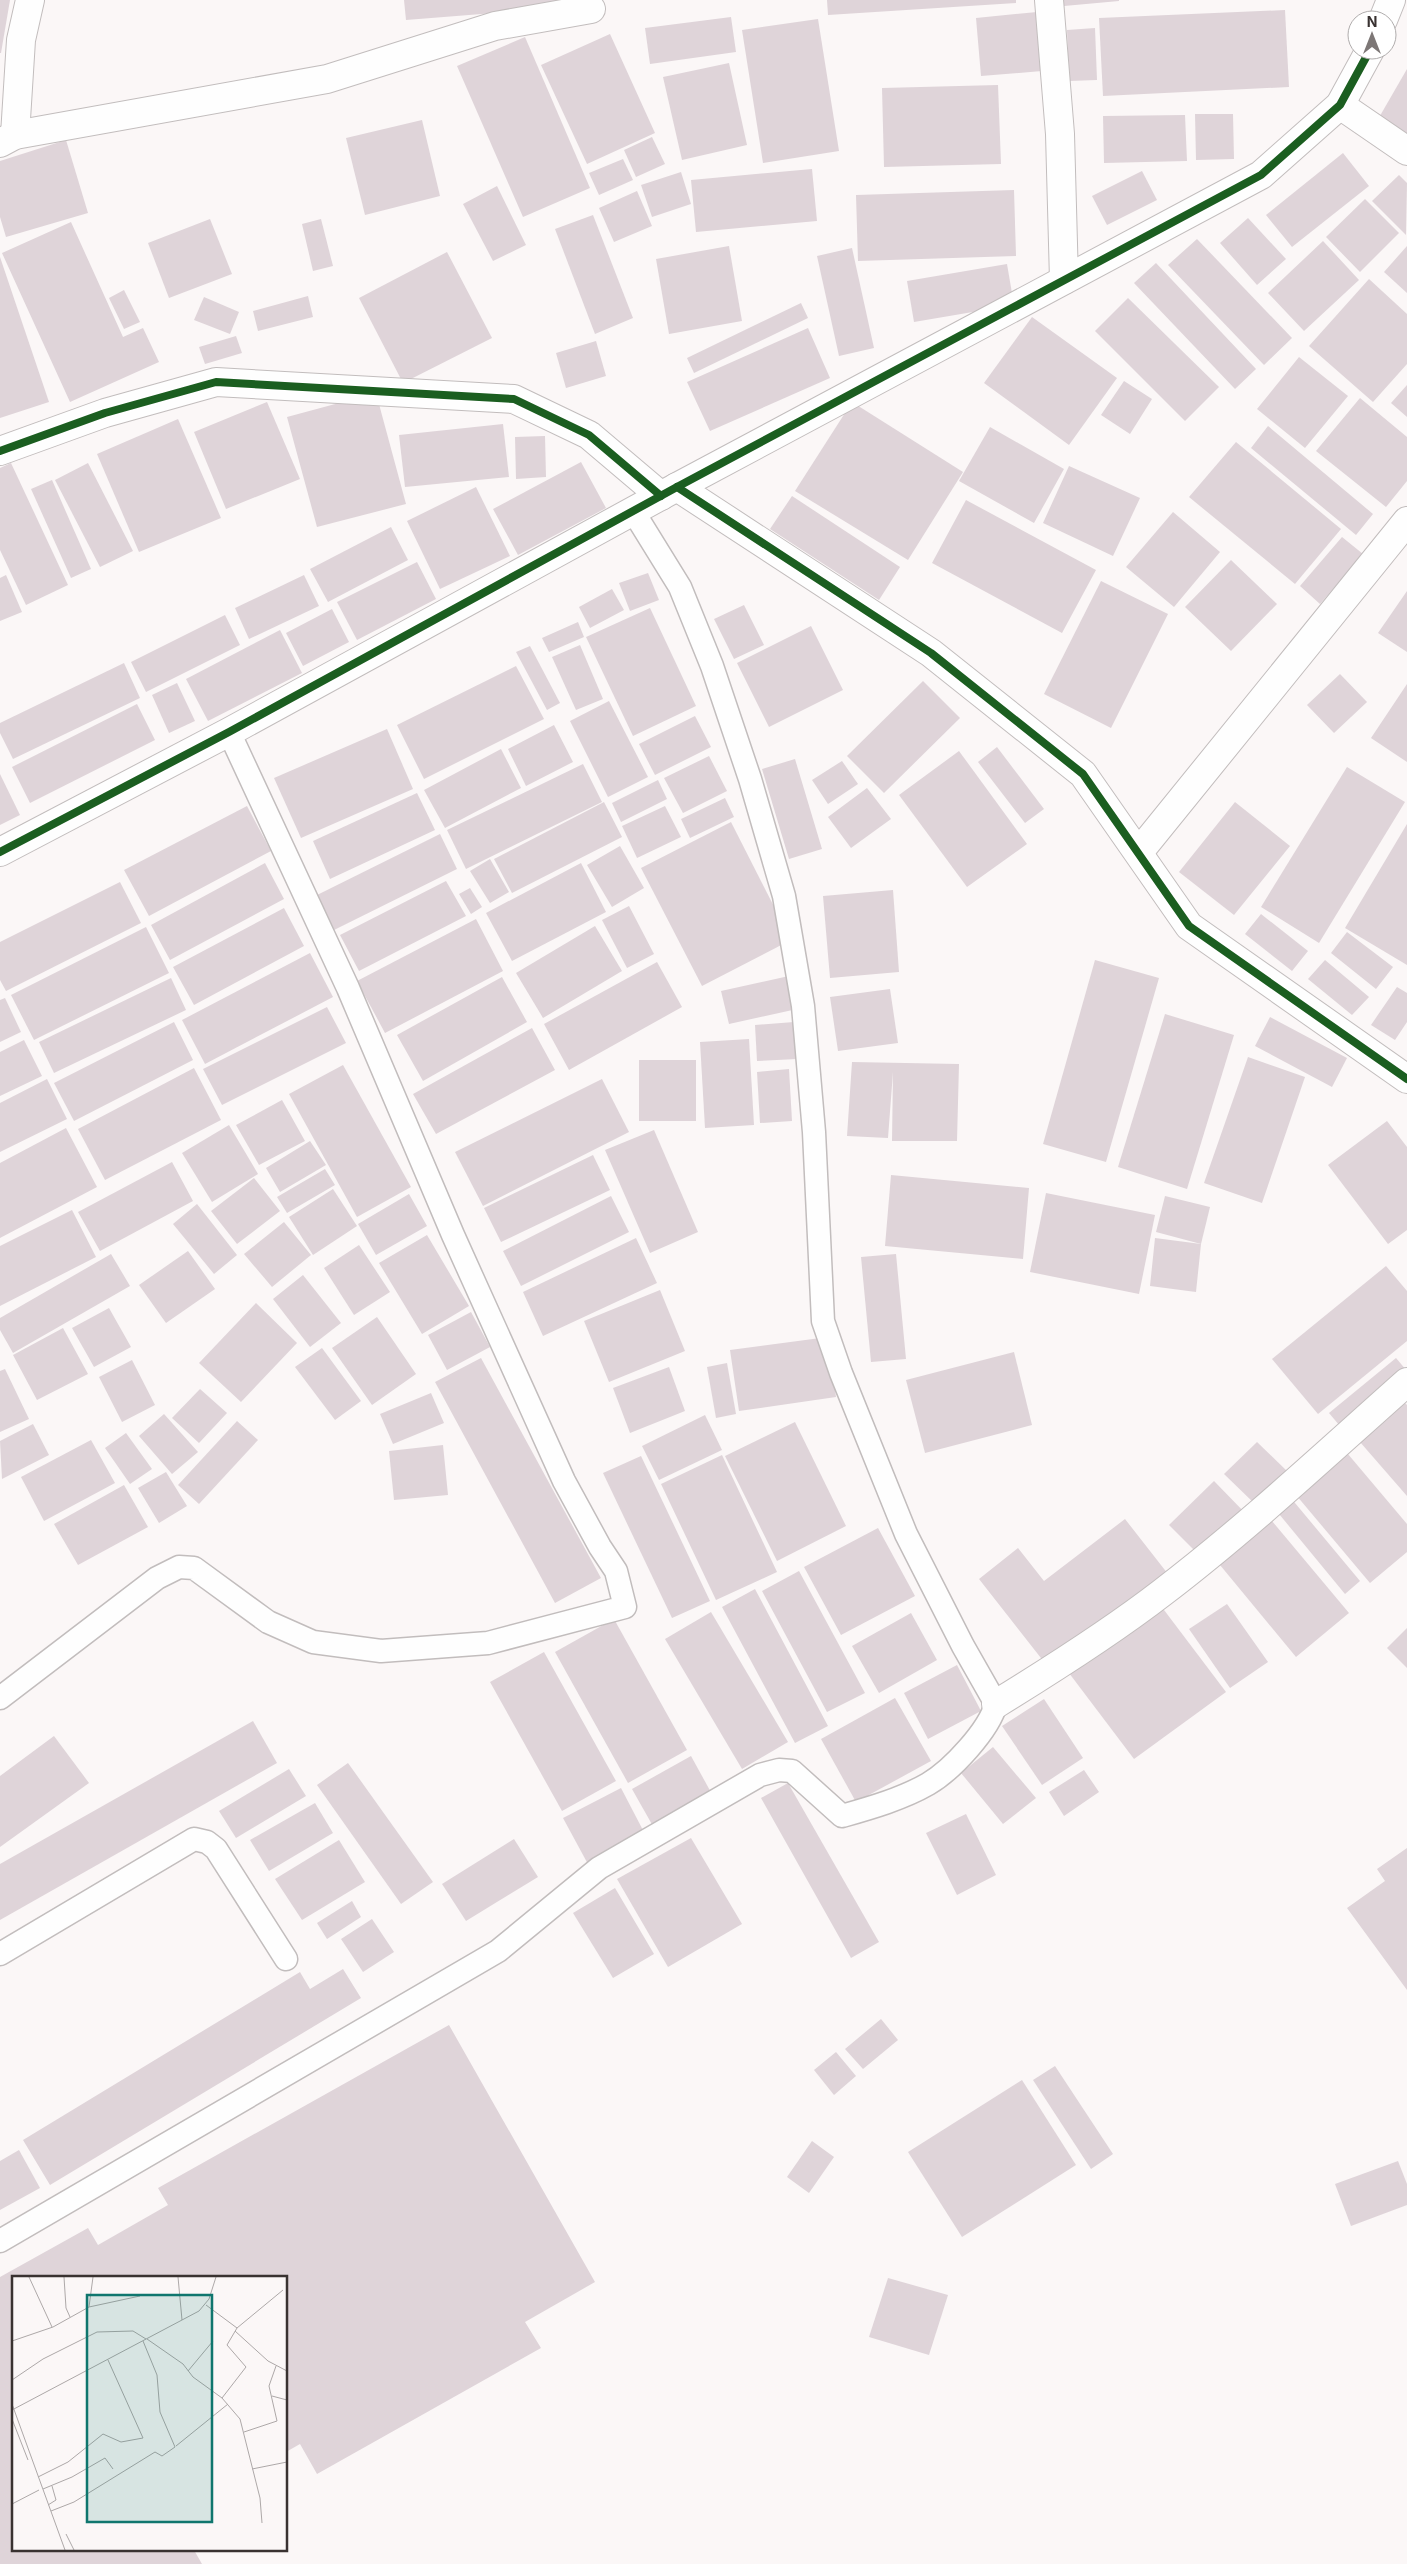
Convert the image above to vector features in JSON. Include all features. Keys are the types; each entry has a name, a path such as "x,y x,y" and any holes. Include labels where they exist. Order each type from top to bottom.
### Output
{"street":[{"path":"30,0 21,40 7,139 327,79 495,26 591,9"},
{"path":"1049,0 1060,134 1064,280"},
{"path":"0,852 230,732 669,491 1262,175 1340,105 1365,60"},
{"path":"1340,105 1407,151"},
{"path":"0,451 104,412 216,382 514,399 589,435 669,491 930,653 1083,774 1189,926 1407,1079"},
{"path":"1139,852 1407,521"},
{"path":"996,1704 1066,1662 1163,1593 1407,1382"}],"lane":[{"path":"0,2241 498,1951 599,1868 760,1775 779,1770 792,1771 842,1816 873,1807 928,1784 968,1750 993,1716 996,1704 906,1534 841,1373 823,1321 814,1132 804,1006 784,896 750,779 712,666 680,587 632,511"},
{"path":"0,1698 157,1578 179,1567 194,1568 268,1622 312,1642 381,1651 488,1643 625,1607 616,1571 600,1548 564,1481 449,1226 348,988 230,732"},
{"path":"0,1954 194,1839 207,1842 216,1849 286,1959"}],"building":[{"path":"0,0 10,0 1,53 0,53"},
{"path":"404,0 594,0 595,5 406,20"},
{"path":"827,0 1016,0 1016,3 828,15"},
{"path":"1063,0 1119,0 1119,1 1064,6"},
{"path":"1285,10 1289,87 1103,96 1099,18"},
{"path":"1037,12 1042,71 981,76 976,18"},
{"path":"731,17 736,52 650,64 645,28"},
{"path":"818,19 839,151 763,163 742,30"},
{"path":"1095,28 1097,80 1069,81 1067,30"},
{"path":"610,34 655,133 587,164 541,65"},
{"path":"525,37 590,188 523,217 457,66"},
{"path":"729,63 747,145 682,160 663,77"},
{"path":"1407,69 1407,138 1377,121"},
{"path":"998,85 1001,164 884,167 882,88"},
{"path":"1195,114 1233,114 1234,159 1196,160"},
{"path":"1185,115 1187,161 1104,163 1103,116"},
{"path":"422,120 440,196 365,215 346,138"},
{"path":"652,137 665,164 636,177 624,150"},
{"path":"66,140 88,213 6,237 0,217 0,161"},
{"path":"1343,153 1369,186 1292,247 1266,215"},
{"path":"623,159 633,180 599,195 589,173"},
{"path":"812,169 817,221 696,232 691,180"},
{"path":"1142,171 1157,200 1107,225 1092,196"},
{"path":"681,172 691,204 652,217 641,185"},
{"path":"1399,175 1407,183 1406,235 1372,201"},
{"path":"497,186 526,245 493,261 463,204"},
{"path":"1014,190 1016,256 858,261 856,195"},
{"path":"637,191 652,226 614,242 599,208"},
{"path":"1365,199 1399,233 1360,272 1326,237"},
{"path":"593,215 633,318 595,334 555,229"},
{"path":"1248,218 1286,259 1257,285 1220,243"},
{"path":"210,219 232,274 169,298 148,243"},
{"path":"321,219 333,266 313,271 302,224"},
{"path":"71,222 123,337 143,328 159,362 70,402 2,253"},
{"path":"1197,239 1292,338 1264,365 1168,265"},
{"path":"1323,241 1359,280 1304,331 1268,293"},
{"path":"729,246 742,321 669,334 656,259"},
{"path":"1407,246 1407,293 1384,272"},
{"path":"852,248 874,348 839,356 817,256"},
{"path":"447,252 492,338 403,383 359,298"},
{"path":"0,257 49,402 0,418"},
{"path":"1156,263 1256,369 1235,389 1134,283"},
{"path":"1007,264 1014,305 914,322 907,281"},
{"path":"1369,279 1407,314 1407,364 1373,402 1309,346"},
{"path":"124,290 140,322 124,329 109,298"},
{"path":"308,296 313,317 258,331 253,311"},
{"path":"204,297 239,312 230,334 194,320"},
{"path":"1128,298 1219,387 1185,421 1095,331"},
{"path":"801,303 808,318 694,373 687,358"},
{"path":"1032,317 1117,378 1069,445 984,383"},
{"path":"808,328 830,378 710,431 687,382"},
{"path":"236,336 242,353 205,364 199,347"},
{"path":"596,341 606,376 566,388 556,353"},
{"path":"1299,357 1348,396 1305,448 1257,409"},
{"path":"1124,381 1152,399 1130,434 1101,415"},
{"path":"1407,385 1407,417 1391,403"},
{"path":"376,393 406,504 317,527 287,417"},
{"path":"1360,398 1407,437 1407,481 1386,507 1316,451"},
{"path":"267,402 300,479 226,509 194,432"},
{"path":"852,402 963,472 908,560 795,491"},
{"path":"178,419 221,518 139,552 97,454"},
{"path":"503,424 509,477 405,487 399,435"},
{"path":"1268,426 1373,514 1356,535 1251,448"},
{"path":"990,427 1064,469 1034,523 959,481"},
{"path":"545,436 546,477 516,479 515,437"},
{"path":"1236,442 1341,529 1295,584 1189,497"},
{"path":"581,462 606,508 518,555 493,509"},
{"path":"11,463 68,585 26,605 0,550 0,468"},
{"path":"88,463 133,551 100,567 55,480"},
{"path":"1069,466 1140,498 1113,556 1043,523"},
{"path":"52,480 91,569 71,578 31,489"},
{"path":"476,487 510,556 440,589 407,521"},
{"path":"792,496 900,567 879,600 770,529"},
{"path":"966,500 1096,570 1062,633 932,563"},
{"path":"1173,512 1220,552 1174,607 1126,567"},
{"path":"391,527 408,560 328,602 310,569"},
{"path":"1342,537 1363,554 1320,604 1300,586"},
{"path":"1231,560 1277,604 1231,651 1185,607"},
{"path":"417,562 436,599 357,640 337,602"},
{"path":"648,573 659,600 630,611 619,583"},
{"path":"6,575 22,612 0,621 0,578"},
{"path":"304,575 319,606 249,639 235,608"},
{"path":"1101,581 1168,614 1111,728 1044,694"},
{"path":"612,589 624,610 590,628 579,607"},
{"path":"1407,591 1407,652 1378,633"},
{"path":"744,605 764,645 734,659 714,619"},
{"path":"650,608 696,706 633,736 586,637"},
{"path":"332,609 349,642 303,666 286,633"},
{"path":"225,615 240,645 146,692 131,662"},
{"path":"578,622 584,637 549,652 542,638"},
{"path":"811,626 843,690 769,727 737,663"},
{"path":"280,630 302,673 208,721 186,679"},
{"path":"580,645 603,699 576,710 552,657"},
{"path":"530,646 560,703 547,710 516,652"},
{"path":"124,663 140,698 13,759 0,733 0,723"},
{"path":"516,666 544,719 424,779 397,725"},
{"path":"1340,674 1367,702 1334,733 1307,705"},
{"path":"923,681 960,718 884,793 847,756"},
{"path":"177,683 195,721 169,733 152,695"},
{"path":"1407,684 1407,762 1371,738"},
{"path":"609,701 648,777 608,797 570,721"},
{"path":"137,704 155,740 30,803 12,767"},
{"path":"695,716 711,747 655,775 639,744"},
{"path":"554,725 573,762 526,786 508,749"},
{"path":"387,729 413,789 301,838 274,778"},
{"path":"997,747 1044,809 1025,823 978,762"},
{"path":"501,749 521,788 445,828 424,790"},
{"path":"959,751 1027,844 967,887 899,795"},
{"path":"709,756 727,791 683,813 664,778"},
{"path":"795,759 822,849 789,859 762,769"},
{"path":"842,761 858,784 828,804 812,780"},
{"path":"583,764 602,802 466,869 447,830"},
{"path":"1347,767 1405,802 1319,943 1261,907"},
{"path":"0,774 20,815 0,825"},
{"path":"658,780 667,799 621,822 612,803"},
{"path":"867,788 891,819 851,848 828,817"},
{"path":"417,793 435,830 330,879 313,841"},
{"path":"725,798 734,817 690,838 681,819"},
{"path":"604,802 622,837 512,893 494,859"},
{"path":"1235,802 1290,846 1234,915 1179,872"},
{"path":"247,806 271,851 149,916 124,870"},
{"path":"665,806 681,837 637,858 622,826"},
{"path":"731,822 791,940 702,986 641,868"},
{"path":"1407,824 1407,965 1345,928"},
{"path":"440,834 457,869 330,932 313,897"},
{"path":"620,846 644,888 612,907 587,865"},
{"path":"490,859 509,892 490,903 470,871"},
{"path":"265,863 284,899 170,960 151,925"},
{"path":"581,863 606,912 512,961 486,913"},
{"path":"446,881 466,916 359,971 340,935"},
{"path":"120,882 141,923 6,991 0,980 0,942"},
{"path":"470,888 482,907 471,914 459,894"},
{"path":"893,890 899,972 830,978 823,896"},
{"path":"629,906 654,954 627,968 602,920"},
{"path":"284,908 304,946 194,1005 173,967"},
{"path":"1261,914 1308,951 1292,971 1245,934"},
{"path":"476,919 503,971 385,1033 357,981"},
{"path":"595,926 622,971 543,1018 516,973"},
{"path":"146,927 169,973 34,1040 11,995"},
{"path":"1347,932 1393,967 1376,989 1331,953"},
{"path":"310,953 333,997 205,1064 182,1020"},
{"path":"1095,960 1159,978 1106,1162 1043,1144"},
{"path":"1325,960 1369,997 1352,1015 1308,979"},
{"path":"657,962 682,1007 569,1070 544,1024"},
{"path":"789,976 797,1009 729,1024 721,991"},
{"path":"502,977 527,1022 423,1081 397,1035"},
{"path":"171,978 186,1010 54,1073 39,1042"},
{"path":"1397,987 1407,993 1407,1022 1395,1040 1371,1025"},
{"path":"890,989 898,1043 838,1051 830,997"},
{"path":"5,998 21,1032 0,1042 0,1000"},
{"path":"327,1007 346,1043 222,1105 203,1069"},
{"path":"1165,1014 1234,1035 1187,1189 1118,1167"},
{"path":"1270,1017 1347,1058 1332,1087 1255,1046"},
{"path":"174,1022 193,1060 74,1121 54,1083"},
{"path":"794,1022 797,1059 757,1061 755,1025"},
{"path":"532,1028 555,1070 436,1134 413,1094"},
{"path":"749,1039 754,1125 705,1128 700,1042"},
{"path":"24,1040 42,1076 0,1096 0,1052"},
{"path":"1248,1057 1305,1077 1262,1203 1204,1183"},
{"path":"639,1060 696,1060 696,1121 639,1121"},
{"path":"852,1062 959,1064 957,1141 892,1141 893,1072 888,1138 847,1136"},
{"path":"343,1065 411,1187 357,1217 289,1094"},
{"path":"194,1068 221,1120 105,1180 78,1129"},
{"path":"789,1069 792,1121 760,1123 757,1072"},
{"path":"47,1079 67,1119 0,1152 0,1103"},
{"path":"602,1079 629,1132 483,1206 455,1152"},
{"path":"282,1100 305,1141 259,1165 236,1125"},
{"path":"1387,1121 1407,1147 1407,1230 1388,1244 1328,1165"},
{"path":"229,1125 258,1174 212,1202 182,1153"},
{"path":"66,1128 97,1187 0,1238 0,1163"},
{"path":"654,1130 698,1232 650,1253 605,1150"},
{"path":"310,1141 326,1165 280,1192 266,1168"},
{"path":"593,1155 610,1190 501,1242 484,1208"},
{"path":"172,1162 193,1201 100,1251 78,1212"},
{"path":"325,1169 335,1185 287,1213 277,1197"},
{"path":"891,1175 1029,1188 1023,1259 885,1246"},
{"path":"254,1178 280,1211 237,1244 211,1211"},
{"path":"333,1189 357,1226 313,1255 289,1217"},
{"path":"1046,1193 1155,1215 1139,1294 1030,1272"},
{"path":"409,1194 427,1226 376,1255 358,1224"},
{"path":"611,1196 629,1232 521,1286 503,1251"},
{"path":"1165,1196 1210,1207 1201,1244 1156,1232"},
{"path":"197,1204 237,1255 214,1274 173,1224"},
{"path":"72,1210 96,1257 0,1306 0,1246"},
{"path":"284,1222 311,1255 272,1287 244,1254"},
{"path":"427,1235 469,1306 422,1334 379,1263"},
{"path":"636,1238 657,1283 543,1336 523,1292"},
{"path":"1155,1238 1201,1244 1196,1292 1150,1286"},
{"path":"359,1245 390,1292 354,1315 324,1268"},
{"path":"188,1251 215,1289 166,1323 139,1285"},
{"path":"111,1254 130,1286 13,1353 0,1330 0,1318"},
{"path":"896,1254 906,1359 871,1362 861,1257"},
{"path":"1386,1266 1407,1291 1407,1341 1318,1414 1272,1359"},
{"path":"303,1275 341,1323 310,1347 273,1299"},
{"path":"660,1290 685,1351 609,1382 584,1321"},
{"path":"256,1303 297,1343 241,1402 199,1363"},
{"path":"109,1308 131,1347 94,1367 72,1328"},
{"path":"471,1312 490,1347 447,1370 428,1335"},
{"path":"377,1317 416,1374 372,1405 332,1348"},
{"path":"63,1328 88,1374 37,1400 13,1355"},
{"path":"828,1337 836,1397 739,1411 730,1350"},
{"path":"322,1348 361,1401 335,1420 295,1367"},
{"path":"1014,1352 1032,1425 925,1453 906,1380"},
{"path":"481,1358 601,1578 555,1603 435,1382"},
{"path":"1396,1358 1407,1371 1345,1432 1329,1413"},
{"path":"132,1360 155,1405 122,1422 99,1377"},
{"path":"727,1363 736,1414 716,1418 707,1367"},
{"path":"669,1367 685,1411 630,1433 613,1388"},
{"path":"5,1369 29,1419 0,1432 0,1371"},
{"path":"200,1389 227,1413 199,1443 172,1418"},
{"path":"431,1393 444,1423 393,1444 380,1414"},
{"path":"1405,1403 1407,1405 1407,1496 1360,1442"},
{"path":"164,1414 198,1452 172,1474 139,1436"},
{"path":"705,1415 722,1450 659,1480 642,1446"},
{"path":"237,1421 258,1440 199,1504 178,1485"},
{"path":"795,1422 846,1526 777,1561 725,1456"},
{"path":"33,1424 49,1455 2,1479 0,1441"},
{"path":"126,1433 152,1469 130,1484 105,1448"},
{"path":"91,1440 115,1483 44,1521 21,1477"},
{"path":"1257,1442 1289,1473 1257,1506 1224,1474"},
{"path":"443,1445 448,1495 394,1500 389,1451"},
{"path":"1342,1447 1407,1524 1407,1552 1370,1583 1291,1489"},
{"path":"722,1455 777,1572 716,1600 661,1484"},
{"path":"641,1456 710,1601 672,1618 603,1473"},
{"path":"166,1472 187,1506 159,1523 138,1488"},
{"path":"1214,1481 1248,1516 1203,1559 1169,1525"},
{"path":"124,1485 148,1527 78,1565 54,1524"},
{"path":"1285,1491 1360,1581 1345,1594 1270,1503"},
{"path":"1125,1519 1168,1574 1048,1667 979,1579 1018,1548 1044,1581"},
{"path":"1272,1521 1349,1613 1296,1657 1220,1565"},
{"path":"878,1528 915,1596 841,1635 804,1567"},
{"path":"799,1571 865,1693 827,1712 762,1591"},
{"path":"755,1589 828,1726 795,1743 722,1607"},
{"path":"1227,1604 1268,1662 1230,1688 1189,1629"},
{"path":"1161,1606 1226,1692 1134,1759 1069,1673"},
{"path":"711,1612 788,1742 742,1769 665,1639"},
{"path":"911,1613 937,1660 879,1693 852,1646"},
{"path":"614,1619 687,1750 628,1783 555,1652"},
{"path":"1407,1628 1407,1668 1387,1648"},
{"path":"544,1652 616,1781 562,1811 490,1682"},
{"path":"957,1665 981,1711 928,1739 904,1693"},
{"path":"895,1698 931,1761 856,1802 821,1739"},
{"path":"1044,1699 1083,1758 1042,1785 1002,1726"},
{"path":"253,1721 277,1763 0,1920 0,1864"},
{"path":"54,1736 89,1783 0,1847 0,1776"},
{"path":"993,1747 1036,1798 1003,1824 961,1773"},
{"path":"691,1756 713,1796 654,1828 632,1789"},
{"path":"348,1763 433,1882 401,1904 317,1785"},
{"path":"289,1769 306,1796 236,1838 219,1811"},
{"path":"1084,1770 1099,1792 1064,1816 1049,1792"},
{"path":"788,1783 879,1942 851,1958 761,1798"},
{"path":"621,1788 646,1836 589,1866 563,1818"},
{"path":"315,1803 333,1833 269,1871 250,1840"},
{"path":"966,1814 996,1875 957,1895 926,1833"},
{"path":"691,1838 742,1924 668,1967 617,1879"},
{"path":"514,1839 538,1877 466,1921 442,1884"},
{"path":"339,1840 365,1882 302,1920 275,1879"},
{"path":"1407,1848 1407,1990 1347,1908 1385,1881 1377,1869"},
{"path":"615,1888 654,1954 613,1978 573,1913"},
{"path":"352,1901 361,1917 327,1939 317,1923"},
{"path":"372,1919 394,1952 363,1972 341,1939"},
{"path":"343,1969 361,1998 50,2185 23,2140 300,1972 310,1989"},
{"path":"881,2019 898,2040 863,2069 845,2049"},
{"path":"449,2025 595,2282 525,2322 541,2348 317,2474 300,2444 288,2451 288,2276 12,2276 12,2552 195,2552 202,2564 0,2564 0,2277 88,2228 98,2245 168,2205 158,2188"},
{"path":"836,2052 856,2076 834,2095 814,2070"},
{"path":"1055,2066 1113,2154 1091,2169 1033,2080"},
{"path":"1022,2080 1076,2165 962,2237 908,2152"},
{"path":"812,2141 834,2157 809,2193 787,2177"},
{"path":"19,2150 40,2188 0,2210 0,2161"},
{"path":"1398,2161 1407,2184 1407,2205 1351,2226 1335,2184"},
{"path":"888,2278 948,2295 929,2355 869,2337"}],"cycle path":[{"path":"0,852 229,732 677,487 1261,175 1340,105 1365,60"},
{"path":"0,451 105,413 216,382 514,399 589,435 661,496"},
{"path":"677,487 931,653 1083,774 1189,926 1407,1079"}]}
